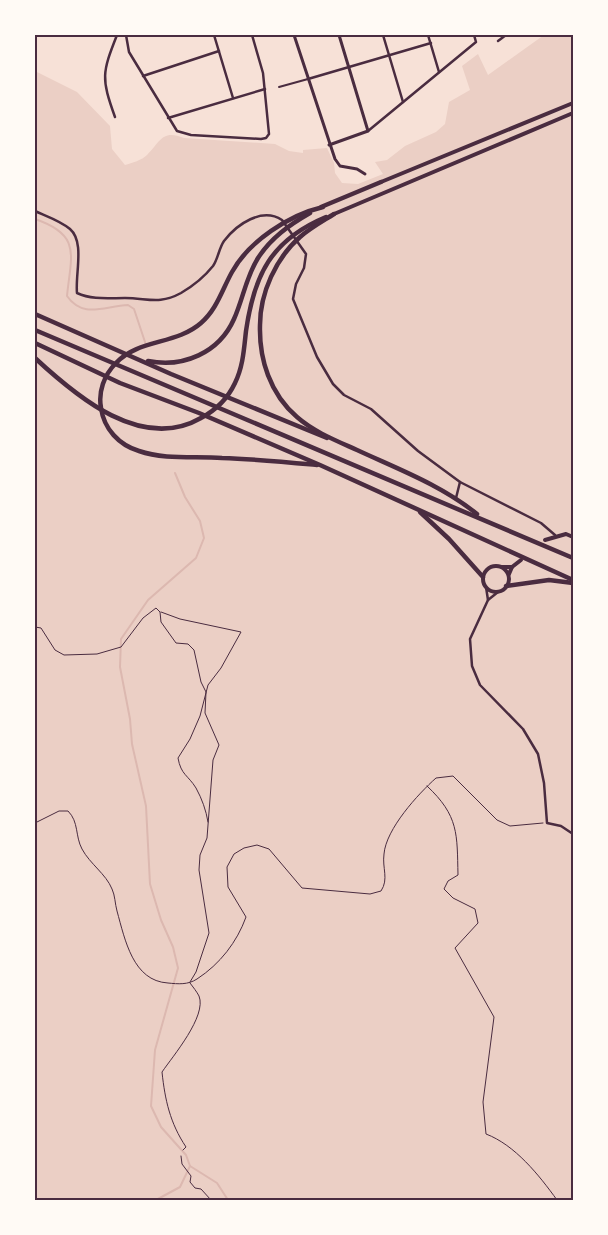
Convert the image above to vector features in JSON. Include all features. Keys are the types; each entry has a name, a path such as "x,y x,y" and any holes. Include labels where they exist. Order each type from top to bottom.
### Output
{"highway":[{"path":"320,465 152,454 129,447 112,434 104,419 100,404 102,386 110,370 119,360 135,350 171,339 194,328 209,315 234,269 256,244 290,220 381,182"},
{"path":"139,359 154,362 178,362 197,357 213,347 232,325 248,279 263,251 286,228 323,207"},
{"path":"35,358 81,395 116,418 133,424 166,430 198,420 217,407 235,383 242,364 253,293 269,260 282,244 297,232 334,214"},
{"path":"334,214 304,234 283,256 271,278 264,298 260,332 266,372 283,402 298,418 336,441"},
{"path":"35,314 308,432 336,441 421,479 456,498 480,518"},
{"path":"35,330 233,412 573,558"},
{"path":"35,343 120,383 227,424 320,465 573,582"},
{"path":"417,509 449,539 483,577"},
{"path":"506,586 549,580 573,582"}],"main road":[{"path":"381,182 573,103"},
{"path":"334,214 573,113"},
{"path":"545,540 555,535 566,534 573,537"},
{"path":"512,567 488,568 483,577 486,588 498,592 506,586 512,567 521,560"},
{"path":"501,567 508,577"}],"street":[{"path":"115,117 106,91 104,78 105,64 117,35"},
{"path":"126,35 128,49 177,130 187,134 261,139 268,137 265,88 262,67 252,35"},
{"path":"214,35 233,98"},
{"path":"294,35 329,145 340,166 361,170 365,174"},
{"path":"339,35 368,131"},
{"path":"383,35 403,102"},
{"path":"428,35 439,72"},
{"path":"329,145 368,131 476,42 474,35"},
{"path":"498,41 506,35"},
{"path":"279,86 431,43"},
{"path":"143,76 219,51"},
{"path":"168,118 265,88"},
{"path":"35,211 70,228 75,235 78,244 77,292 88,298 132,298 158,302 180,294 194,284 214,265 224,242 240,226 260,214 269,214 282,220 301,244 306,259 296,284 293,299 324,372 344,395 371,409 418,451 460,482 541,523 555,535"},
{"path":"456,498 460,482"},
{"path":"486,588 488,600"},
{"path":"498,592 488,600 470,639 472,666 480,685 523,729 538,754 544,783 547,823 561,826 573,834"}],"path":[{"path":"35,627 41,628 55,650 64,655 97,654 121,647 143,618 156,608 160,612 180,619 241,632 221,668 208,685 200,716 190,739 178,758 181,773 194,786 201,798 208,824"},
{"path":"160,612 161,622 176,643 188,644 194,650 201,682 206,692 205,713 218,745 213,760 208,824 199,870 209,933 196,972 189,983"},
{"path":"35,823 59,811 68,811 74,817 81,846 90,862 112,888 117,912 139,970 157,982 189,983 212,968 239,937 242,930 246,917 228,887 227,867 234,854 244,848 257,845 269,849 302,888 370,894 381,891 386,883 384,854 387,841 403,814 436,778 453,776 497,820 510,826 547,823"},
{"path":"427,786 442,801 456,831 458,875 448,881 444,889 453,898 475,909 478,923 455,948 494,1017 483,1102 486,1134 502,1141 545,1183 557,1200"},
{"path":"183,1150 186,1147 174,1129 166,1103 162,1072 198,1018 199,996 189,983"},
{"path":"181,1156 182,1164 191,1176 190,1182 195,1188 201,1189 211,1200"}],"shaded area":[{"path":"544,35 573,35 573,1200 35,1200 35,71 77,92 110,126 112,149 125,165 145,157 162,138 171,135 184,138 275,144 289,151 303,153 303,150 327,148 334,163 335,173 342,183 358,184 383,174 375,162 387,160 405,146 436,132 445,124 449,102 470,90 462,66 478,54 488,75"}],"waterway":[{"path":"35,219 50,225 67,240 71,258 67,296 73,303 80,307 95,310 128,305 134,309 146,345"},
{"path":"156,1200 180,1187 190,1166 186,1155 161,1127 151,1106 155,1050 178,968 173,947 161,920 150,884 146,806 132,744 130,719 120,667 121,639 148,600 196,558 204,538 200,521 185,497 175,473"},
{"path":"190,1166 217,1183 228,1200"}]}
